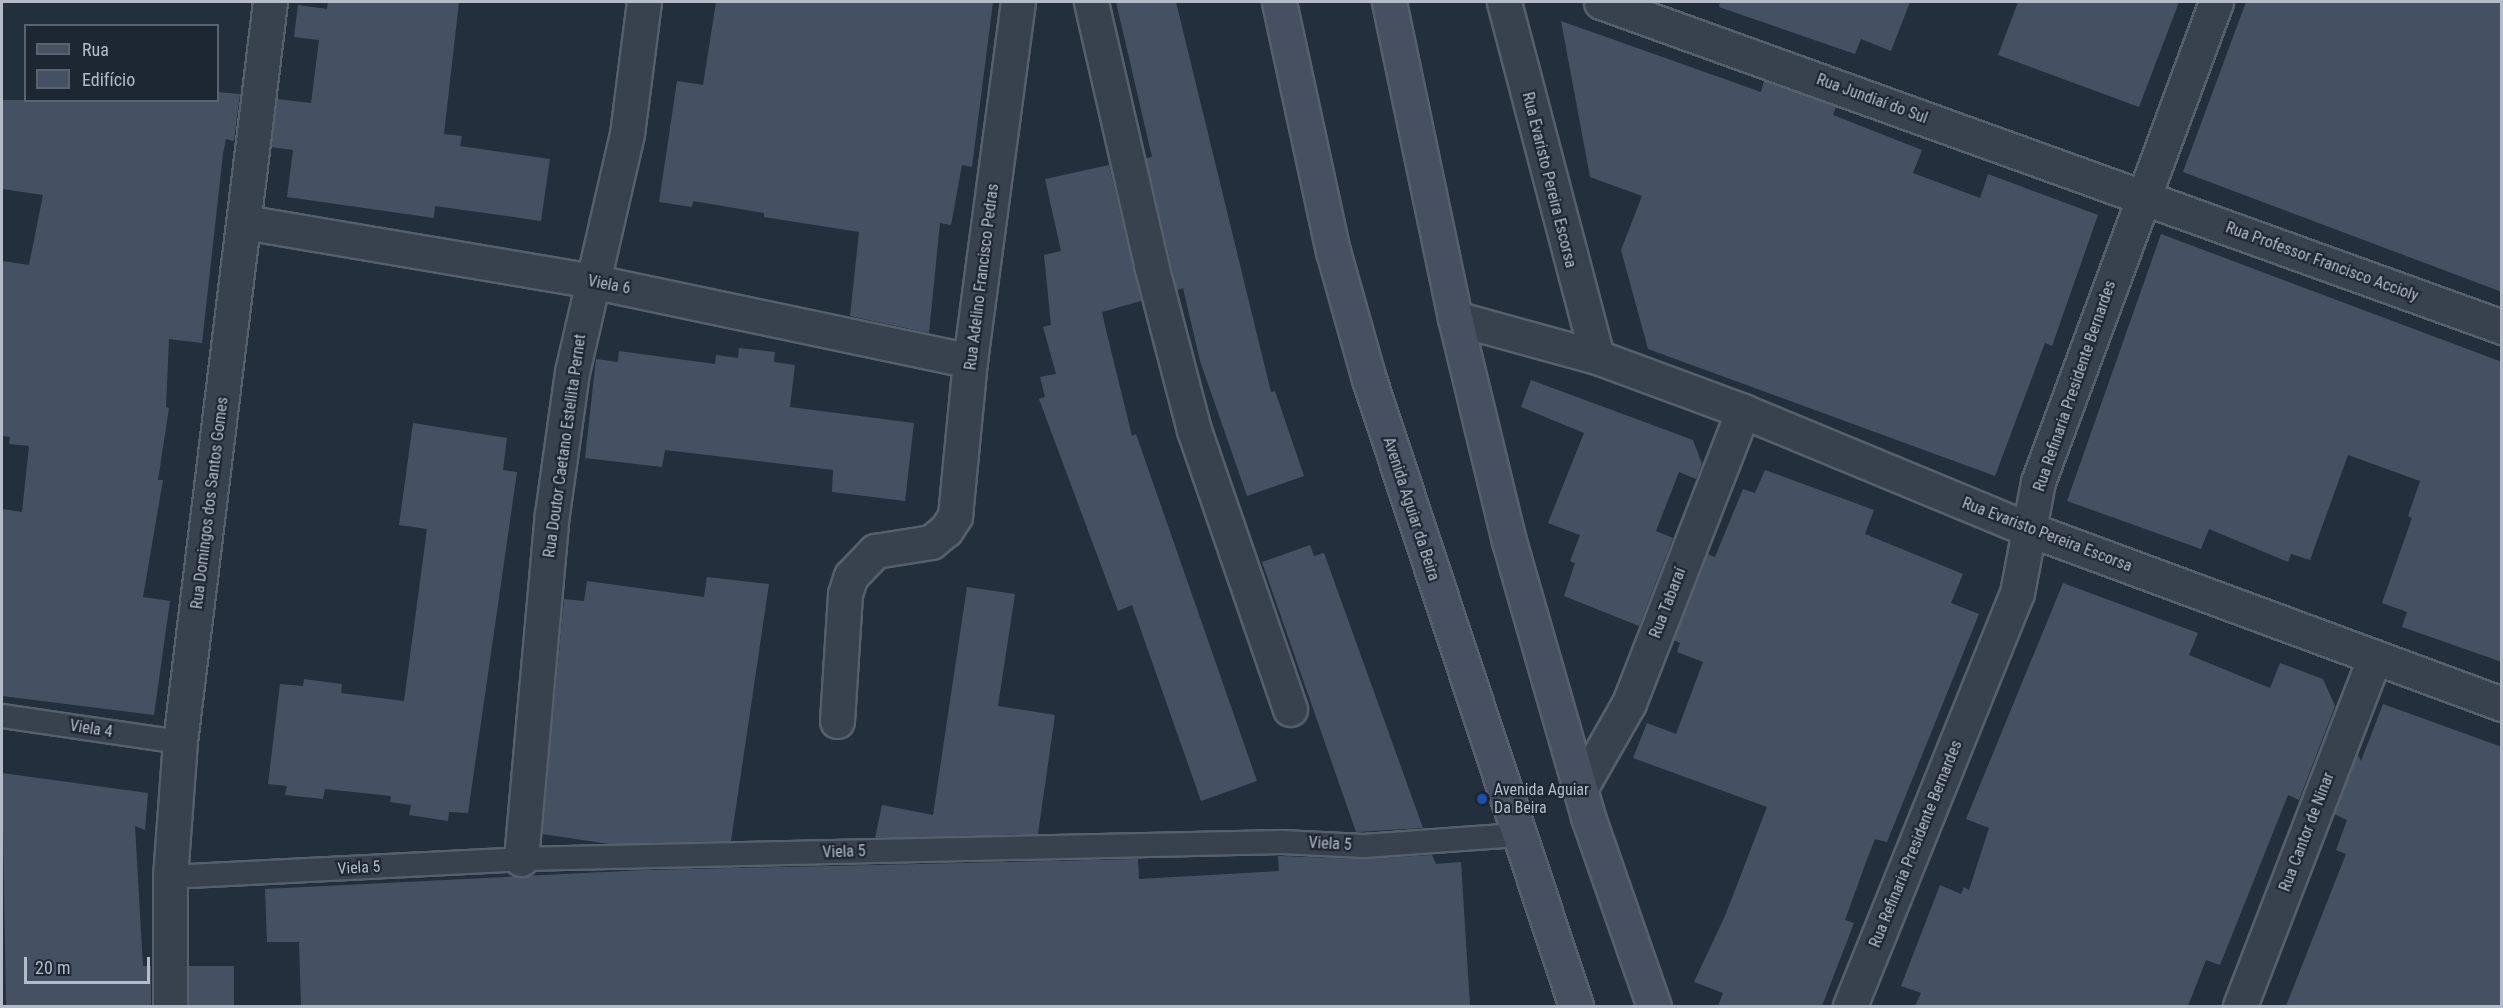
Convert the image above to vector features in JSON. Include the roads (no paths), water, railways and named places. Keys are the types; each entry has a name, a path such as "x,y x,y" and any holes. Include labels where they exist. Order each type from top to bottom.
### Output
{"main road":[{"name":"Avenida Aguiar da Beira","path":"1279,2 1333,250 1369,379 1576,1006"},
{"path":"1389,2 1455,318 1509,541 1580,789 1654,1006"}],"street":[{"name":"Rua Domingos dos Santos Gomes","path":"170,1006 170,877 180,742 270,2"},
{"name":"Rua Doutor Caetano Estellita Pernet","path":"521,859 552,514 572,372 591,281 627,134 644,2"},
{"name":"Rua Adelino Francisco Pedras","path":"837,721 845,594 851,576 875,551 931,542 946,530 955,516 970,361 1018,2"},
{"path":"1091,2 1151,265 1194,430 1290,709"},
{"name":"Rua Evaristo Pereira Escorsa","path":"1504,2 1597,357"},
{"name":"Rua Jundiaí do Sul","path":"1601,2 2143,196"},
{"name":"Rua Refinaria Presidente Bernardes","path":"1850,1006 2017,593 2031,530 2038,482 2216,2"},
{"name":"Rua Professor Francisco Accioly","path":"2143,196 2502,327"},
{"name":"Viela 6","path":"244,222 591,281 970,361"},
{"name":"Rua Evaristo Pereira Escorsa","path":"1455,318 1597,357 1743,411 2031,530 2502,704"},
{"name":"Rua Tabaraí","path":"1580,789 1629,703 1743,411"},
{"name":"Rua Cantor de Ninar","path":"2240,1006 2374,658"}],"lane":[{"name":"Viela 4","path":"2,716 180,742"},
{"name":"Viela 5","path":"170,877 521,859 1282,842 1364,846 1518,835"}],"place":[{"name":"Avenida Aguiar Da Beira","path":"1482,799"}]}
